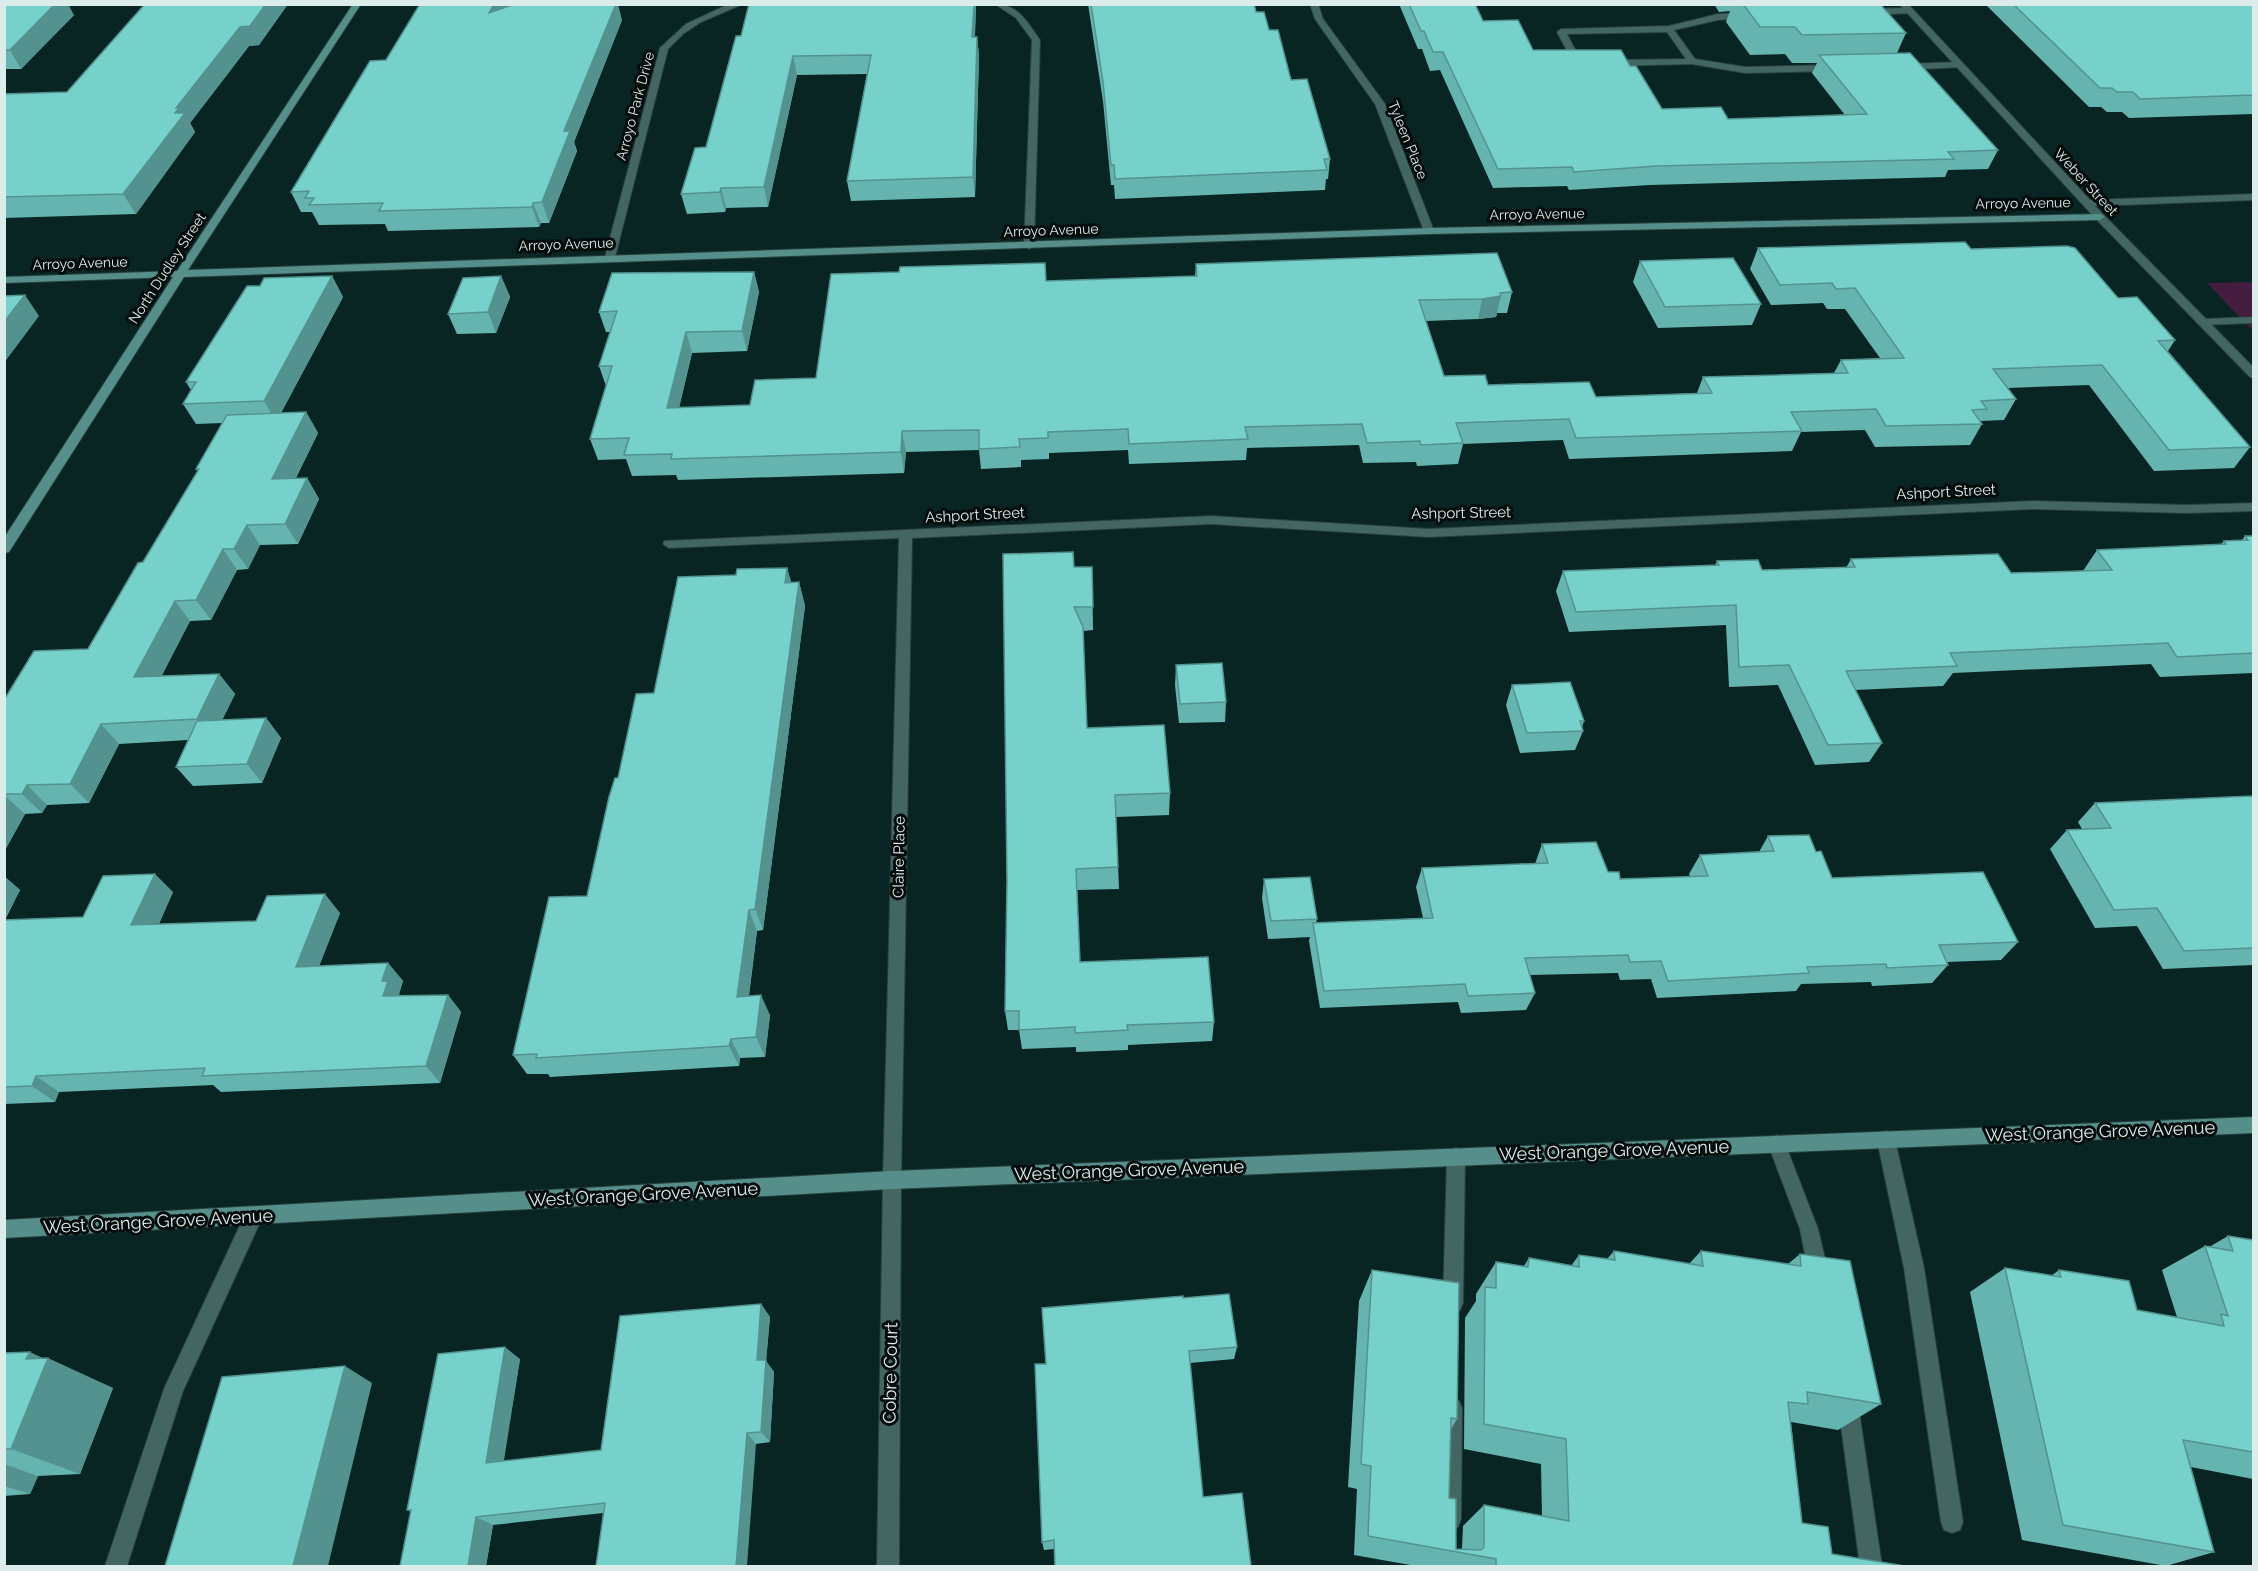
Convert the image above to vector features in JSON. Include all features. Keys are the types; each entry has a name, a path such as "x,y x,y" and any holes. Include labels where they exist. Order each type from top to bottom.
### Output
{"street":[{"name":"North Dudley Street","path":"4,549 357,4"},
{"name":"Arroyo Park Drive","path":"610,258 664,48 678,32 708,13 740,4"},
{"path":"999,4 1019,16 1036,40 1029,246"},
{"name":"Tyleen Place","path":"1314,4 1319,19 1380,104 1429,231"},
{"path":"1856,13 1906,8"},
{"name":"Weber Street","path":"1906,8 2100,217 2253,375"},
{"path":"1590,63 1578,64 1562,32 1669,29 1718,17 1752,16"},
{"path":"1669,29 1692,61"},
{"path":"1601,63 1692,61 1745,70 1847,68"},
{"path":"1892,67 1960,65"},
{"path":"2087,203 2253,197"},
{"name":"Arroyo Avenue","path":"4,280 1429,231 2100,217"},
{"path":"2202,322 2253,320"},
{"name":"Ashport Street","path":"669,544 1211,520 1429,532 2033,505 2187,509 2253,507"},
{"name":"Claire Place","path":"892,1180 906,535"},
{"name":"West Orange Grove Avenue","path":"4,1229 892,1180 2253,1125"},
{"path":"1886,1140 1914,1268 1952,1522"},
{"path":"1777,1144 1809,1229 1824,1297"},
{"path":"1453,1321 1456,1157"},
{"name":"Cobre Court","path":"888,1566 892,1180"},
{"path":"116,1566 174,1389 254,1216"},
{"path":"1844,1389 1871,1566"},
{"path":"1450,1543 1452,1391"}],"shaded area":[{"path":"2253,282 2253,331 2207,283"}],"building":[{"path":"4,4 55,4 10,50 4,50"},
{"path":"145,4 266,4 250,26 240,27 176,108 179,108 175,113 185,113 123,194 4,197 4,94 67,92"},
{"path":"420,4 494,4 489,13 515,4 616,4 564,131 570,131 542,202 533,203 532,207 379,211 383,203 309,205 314,198 305,198 309,191 291,192 370,61 386,60"},
{"path":"749,4 974,4 972,37 977,37 973,177 847,181 871,55 793,56 764,187 721,188 720,192 681,194 695,148 706,147 736,36 741,36"},
{"path":"1091,4 1254,4 1256,12 1264,12 1269,30 1278,30 1291,80 1307,79 1330,159 1324,159 1327,170 1115,179 1114,165 1111,165 1103,82"},
{"path":"1409,4 1475,4 1483,21 1518,20 1533,50 1621,50 1630,66 1636,66 1662,109 1721,107 1728,119 1867,114 1819,55 1910,53 1998,150 1948,152 1954,159 1656,166 1574,172 1572,167 1498,169 1443,52 1433,52"},
{"path":"1743,4 1880,4 1906,33 1802,35 1795,27 1760,27"},
{"path":"2013,4 2253,4 2253,95 2140,99 2133,92 2117,92 2112,88 2100,88"},
{"path":"1965,242 1971,249 2067,246 2075,248 2118,298 2137,297 2175,340 2158,341 2250,447 2169,450 2102,365 1993,369 2016,399 1981,401 1987,409 1972,410 1982,424 1886,426 1876,409 1791,412 1802,431 1576,438 1569,419 1456,423 1463,443 1421,445 1420,441 1367,443 1362,424 1245,427 1248,439 1129,444 1128,429 1048,432 1048,438 1019,439 1020,447 979,449 979,430 902,431 901,452 671,459 672,454 624,455 629,438 590,439 612,366 599,366 617,311 599,312 612,273 754,272 742,331 686,332 667,408 750,405 755,380 816,378 831,274 899,272 900,267 1045,263 1046,281 1197,276 1196,264 1497,253 1512,292 1482,299 1419,300 1444,376 1485,375 1488,385 1589,382 1596,397 1712,393 1703,377 1848,373 1841,360 1904,358 1855,288 1836,289 1832,283 1780,285 1758,248"},
{"path":"1733,258 1761,304 1665,307 1640,261"},
{"path":"332,276 264,401 183,404 196,382 186,382 247,286 260,286 264,278"},
{"path":"501,276 488,312 448,314 463,278"},
{"path":"25,295 4,322 4,296"},
{"path":"306,412 272,479 307,478 285,524 247,525 234,549 223,549 196,600 175,601 134,677 219,674 197,719 101,724 70,784 27,785 22,794 4,794 4,700 34,651 88,649 138,563 143,562 199,469 196,469 227,415"},
{"path":"2245,536 2253,536 2253,653 2177,657 2168,643 1950,653 1957,666 1846,671 1882,743 1828,745 1789,665 1739,667 1736,605 1576,612 1563,571 1719,565 1717,561 1758,560 1762,570 1855,567 1851,559 1998,554 2011,573 2112,570 2097,550 2226,544 2224,541 2248,540"},
{"path":"1073,552 1074,567 1092,567 1093,607 1074,607 1083,627 1087,728 1164,725 1170,793 1115,795 1118,867 1076,869 1080,962 1208,957 1214,1022 1127,1025 1128,1030 1075,1033 1075,1027 1019,1030 1019,1011 1005,1011 1007,881 1003,554"},
{"path":"787,568 785,583 799,582 755,909 749,910 737,997 761,995 756,1037 731,1039 729,1046 536,1058 537,1054 513,1055 549,897 587,896 609,797 615,778 618,778 636,694 654,693 678,577 736,575 737,569"},
{"path":"1222,663 1226,702 1180,704 1176,665"},
{"path":"1570,682 1584,721 1580,721 1583,731 1527,733 1512,685"},
{"path":"266,718 247,764 176,767 197,721"},
{"path":"2252,796 2253,948 2184,951 2157,908 2114,910 2067,830 2111,828 2095,803"},
{"path":"1809,835 1816,852 1821,851 1832,878 1983,872 2018,942 1939,945 1948,965 1887,968 1886,964 1807,967 1809,973 1668,981 1661,961 1630,962 1628,955 1525,958 1535,993 1468,996 1465,984 1324,991 1313,923 1433,918 1422,868 1548,863 1542,844 1596,842 1608,872 1619,872 1620,879 1708,876 1700,855 1774,851 1768,836"},
{"path":"155,874 131,925 256,921 267,896 325,894 296,967 388,963 382,981 388,981 383,996 448,995 426,1066 202,1076 205,1068 36,1076 32,1086 4,1087 4,920 83,917 103,876"},
{"path":"1310,877 1317,919 1271,921 1264,879"},
{"path":"2228,1236 2253,1240 2253,1452 2183,1440 2214,1552 2063,1525 2005,1268 2061,1277 2059,1270 2129,1281 2137,1310 2224,1326 2221,1314 2228,1316 2205,1246 2233,1251"},
{"path":"1614,1251 1703,1266 1701,1251 1801,1266 1800,1254 1850,1261 1881,1404 1807,1392 1808,1404 1788,1402 1802,1523 1828,1527 1832,1554 1905,1566 1496,1566 1496,1559 1368,1536 1371,1466 1361,1464 1372,1270 1459,1283 1457,1419 1451,1418 1449,1498 1456,1499 1456,1549 1481,1550 1484,1547 1484,1505 1569,1521 1566,1439 1484,1424 1485,1287 1496,1288 1496,1262 1528,1267 1529,1258 1579,1267 1579,1255 1615,1260"},
{"path":"1229,1294 1237,1347 1189,1351 1203,1497 1242,1493 1251,1566 1055,1566 1054,1540 1042,1542 1035,1364 1046,1364 1042,1308"},
{"path":"761,1304 757,1360 766,1360 761,1432 747,1433 736,1566 596,1566 605,1503 476,1517 468,1566 400,1566 411,1510 407,1510 438,1354 505,1347 486,1463 601,1450 620,1316"},
{"path":"30,1352 26,1359 48,1358 11,1449 4,1449 4,1353"},
{"path":"345,1366 293,1566 165,1566 222,1377"}]}
